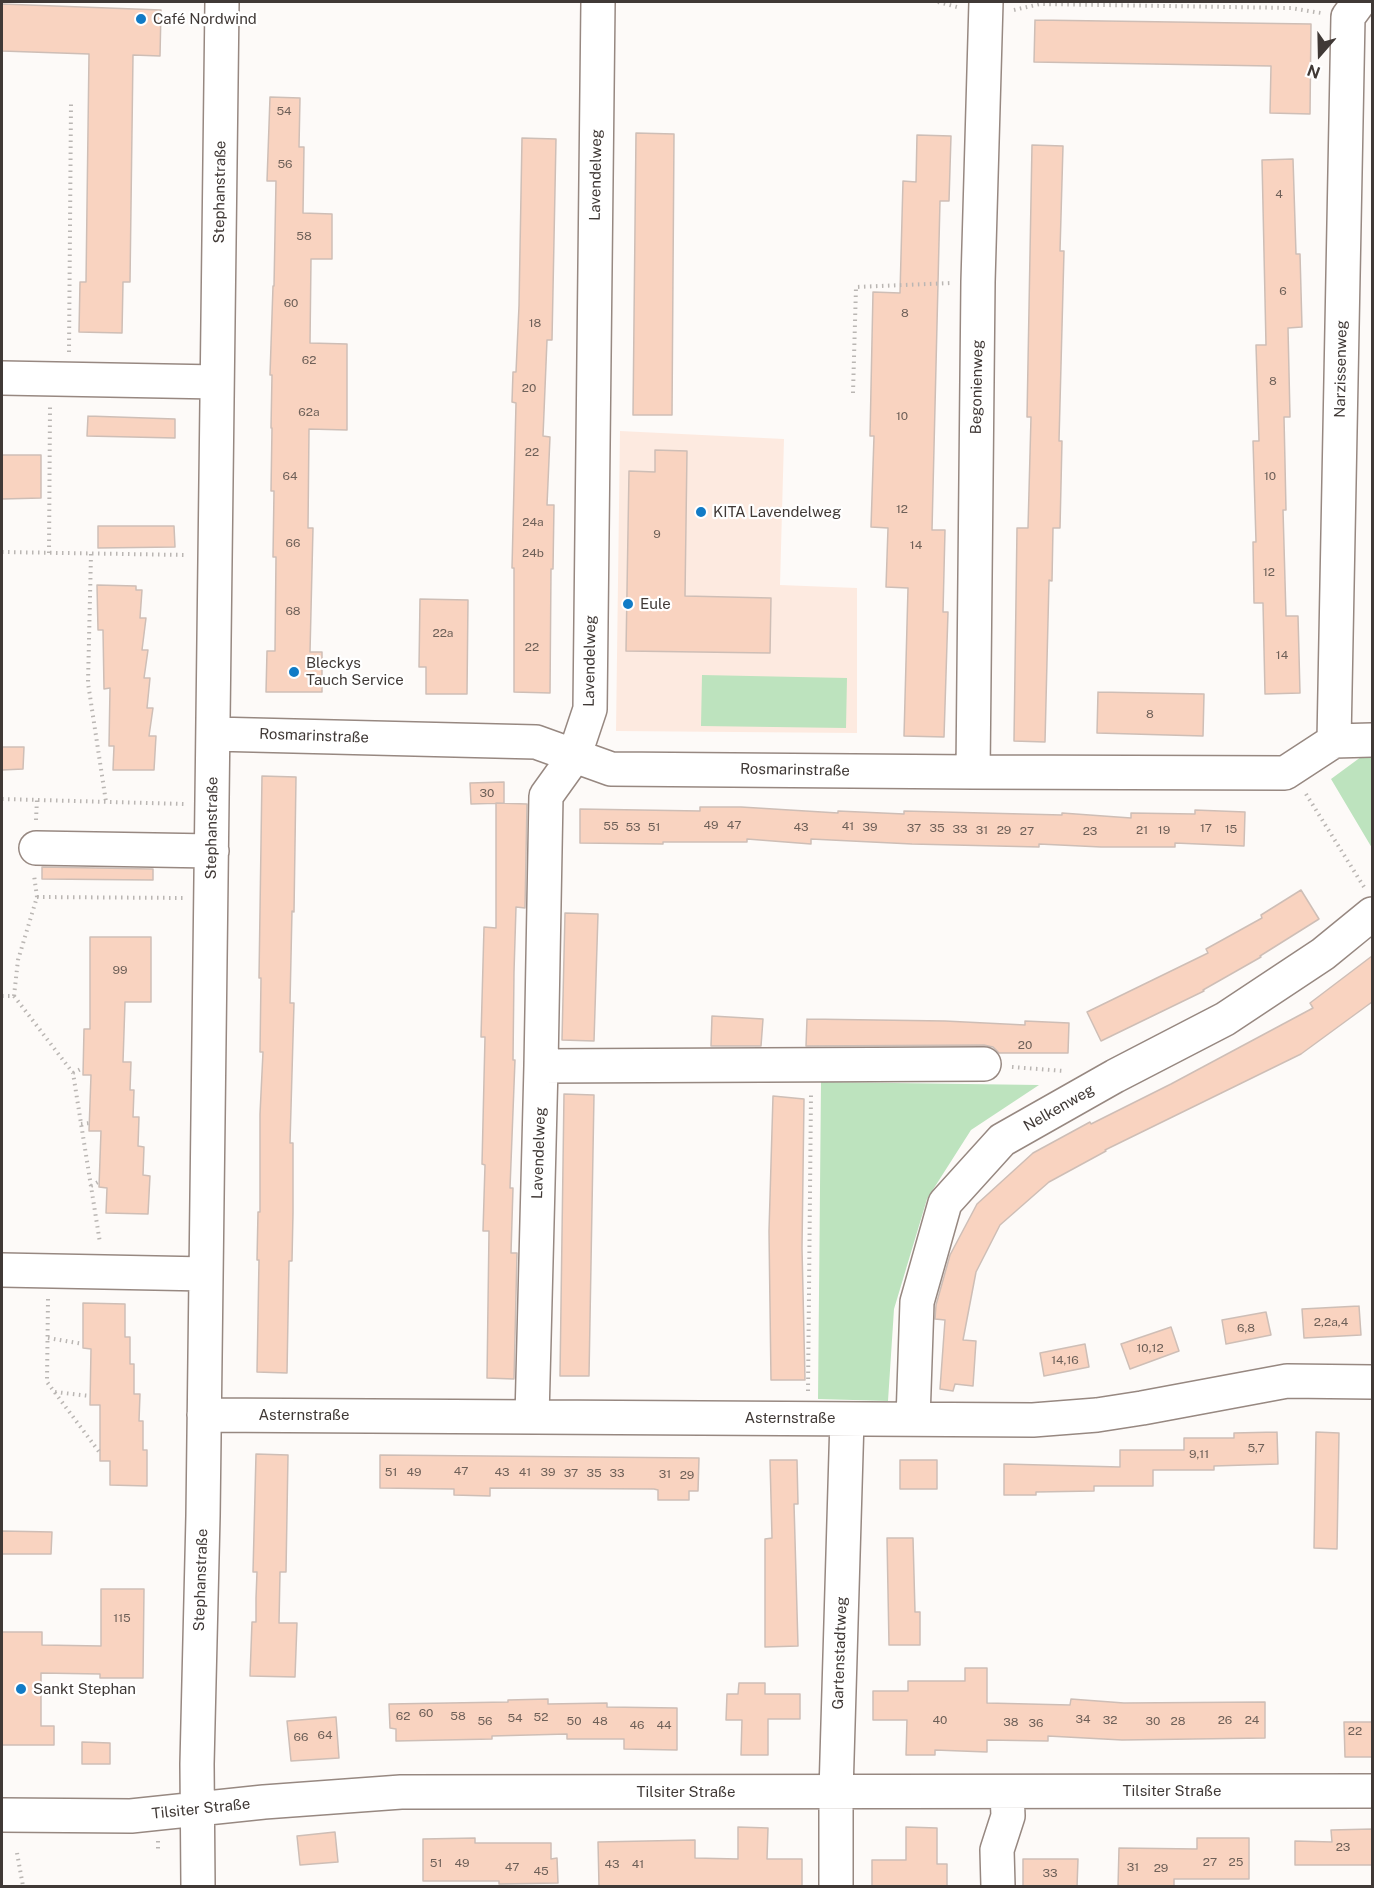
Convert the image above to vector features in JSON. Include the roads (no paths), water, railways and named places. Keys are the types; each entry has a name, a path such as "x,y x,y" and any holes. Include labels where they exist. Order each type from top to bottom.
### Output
{"street":[{"name":"Stephanstraße","path":"198,1887 197,1764 204,1415 222,2"},
{"name":"Lavendelweg","path":"532,1417 542,1066 546,796 574,757 590,709 598,2"},
{"name":"Narzissenweg","path":"1334,741 1348,16 1359,2"},
{"name":"Begonienweg","path":"973,772 978,282 995,7"},
{"path":"2,378 218,382"},
{"name":"Rosmarinstraße","path":"213,734 536,742 611,768 973,772 1286,773 1334,741"},
{"path":"1334,741 1372,740"},
{"path":"36,848 212,851"},
{"name":"Nelkenweg","path":"913,1419 917,1302 945,1203 959,1187 1002,1140 1115,1076 1225,1019 1323,954 1369,902"},
{"path":"542,1066 984,1064"},
{"path":"2,1270 206,1274"},
{"name":"Asternstraße","path":"204,1415 1033,1420 1097,1415 1287,1381 1372,1382"},
{"name":"Gartenstadtweg","path":"837,1887 836,1792 847,1419"},
{"name":"Tilsiter Straße","path":"2,1815 131,1816 400,1792 1372,1791"},
{"path":"998,1887 997,1850 1008,1816 1007,1792"}],"place":[{"name":"Café Nordwind","path":"141,19"},
{"name":"KITA Lavendelweg","path":"701,512"},
{"name":"Eule","path":"628,604"},
{"name":"Bleckys Tauch Service","path":"294,672"},
{"name":"Sankt Stephan","path":"21,1689"}]}
